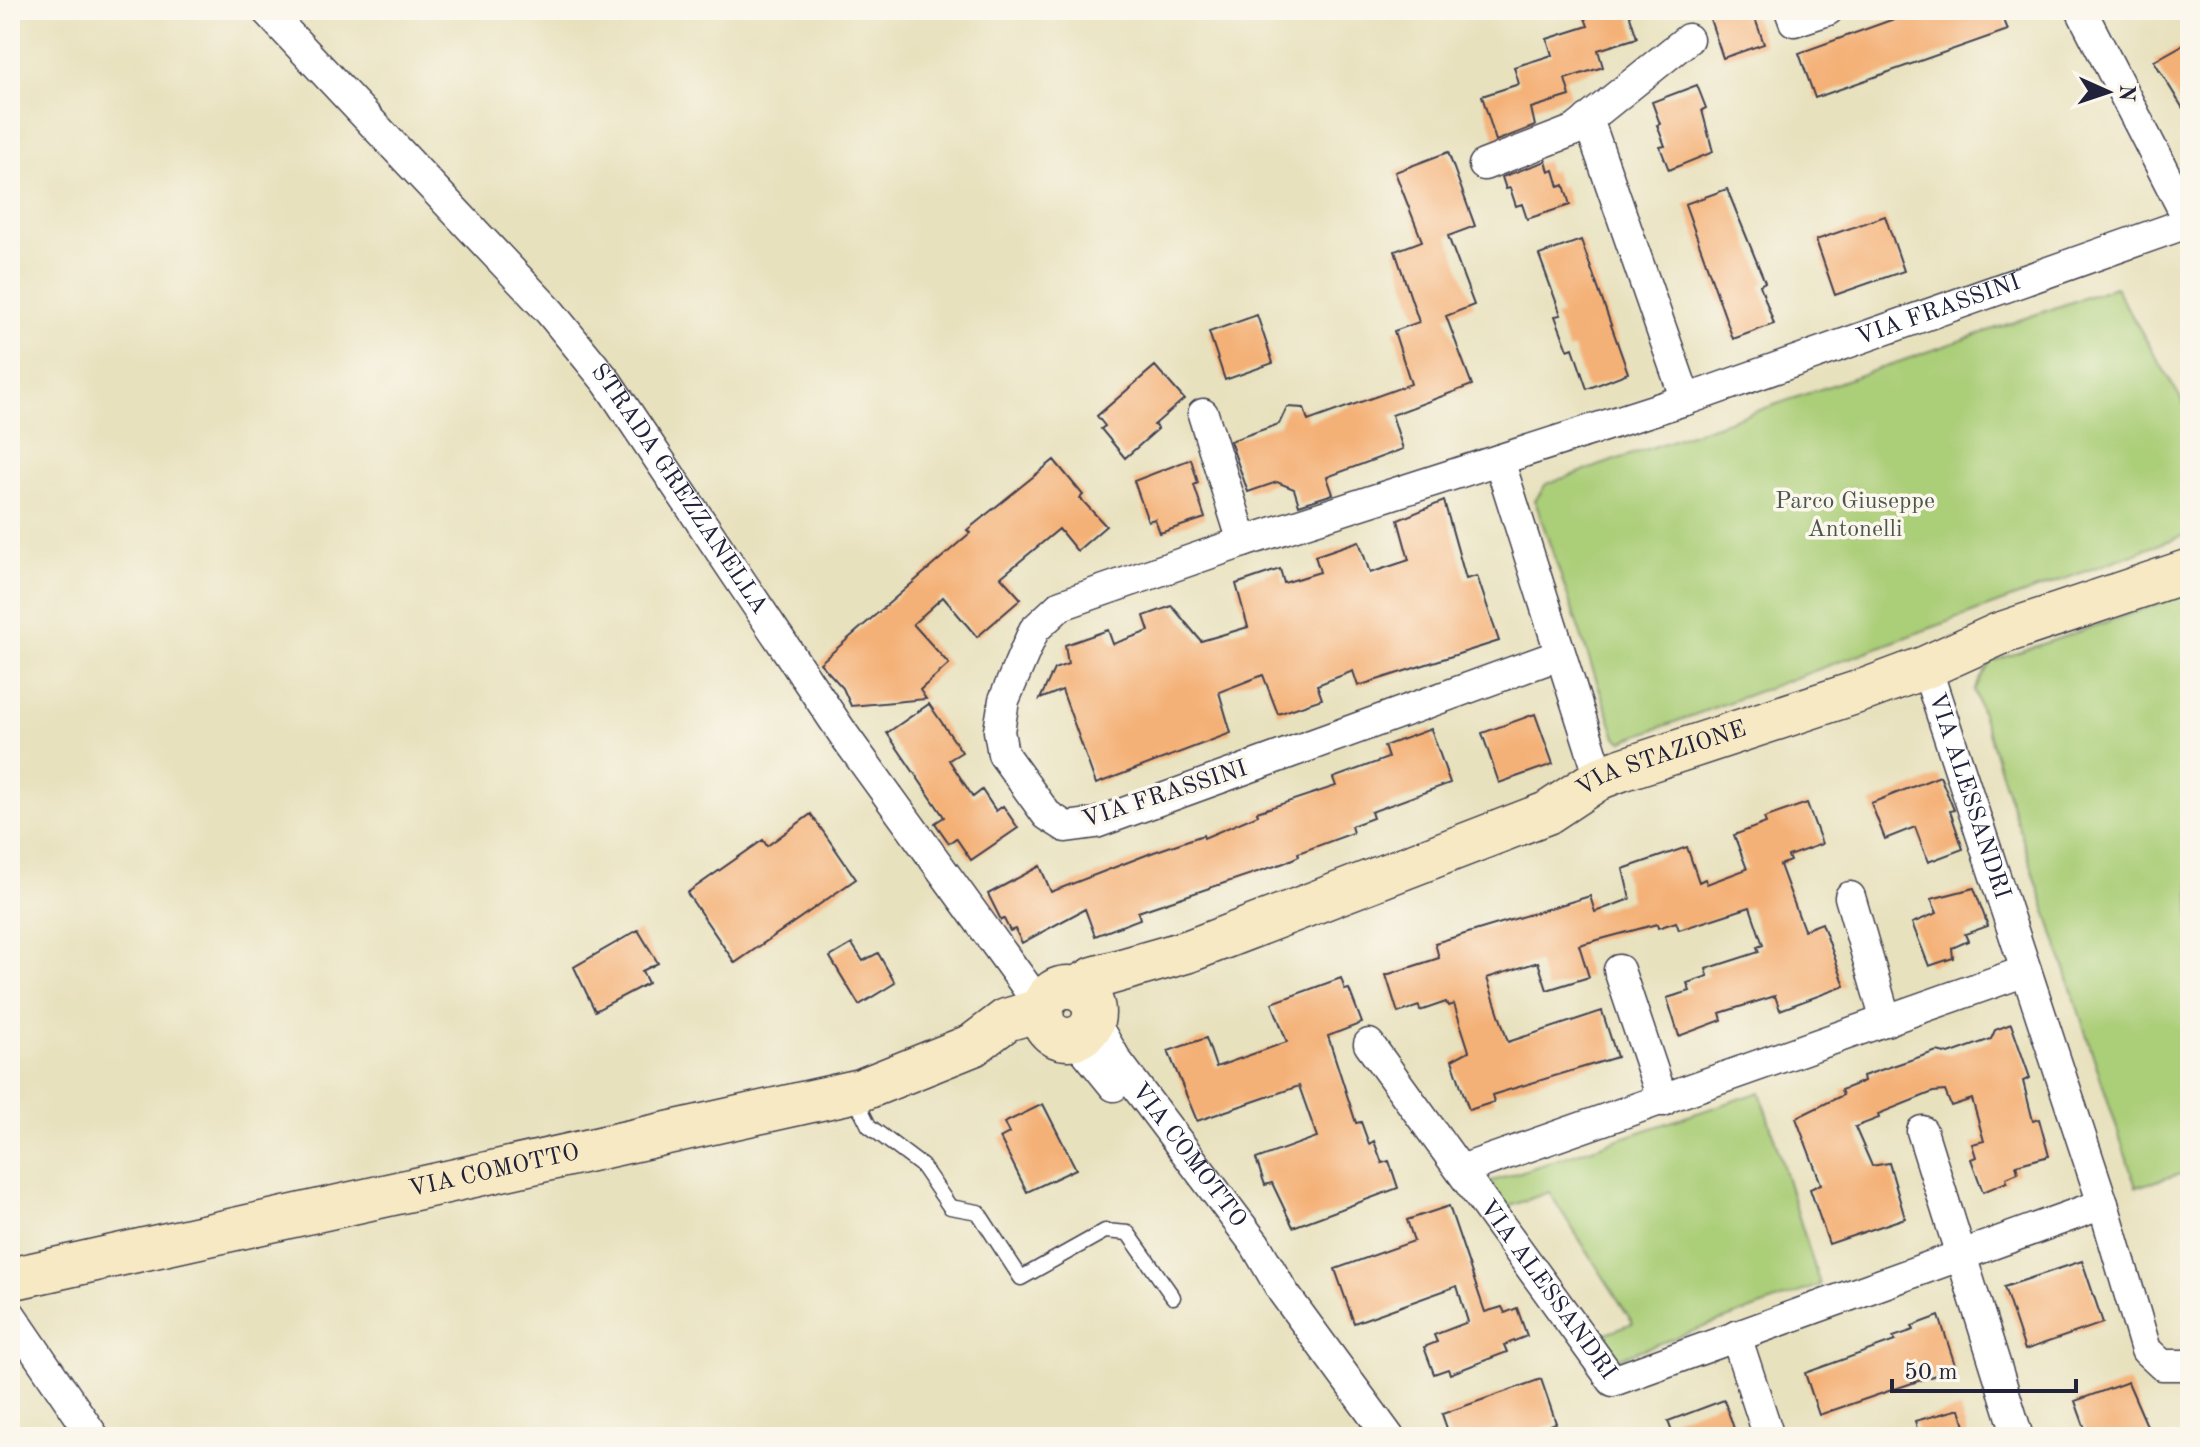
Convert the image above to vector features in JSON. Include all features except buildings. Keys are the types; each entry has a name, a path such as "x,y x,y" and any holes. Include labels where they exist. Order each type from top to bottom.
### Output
{"street":[{"name":"STRADA GREZZANELLA","path":"266,10 539,301 607,382 890,799 1029,990 1069,1012"},
{"path":"1790,10 1794,21 1828,10"},
{"path":"2081,10 2190,222"},
{"path":"1484,165 1575,130 1688,39"},
{"path":"1588,119 1686,400"},
{"name":"VIA FRASSINI","path":"1559,655 1096,823 1066,827 1047,815 1003,754 999,731 1004,700 1034,630 1061,605 1243,542 1686,400 2190,222"},
{"path":"1203,414 1243,542"},
{"path":"1499,460 1600,778"},
{"name":"VIA STAZIONE","path":"1069,1012 1106,999 1140,967 1547,813 1600,778 1926,667 1999,634 2190,570"},
{"name":"VIA ALESSANDRI","path":"1926,667 2103,1204 2146,1350 2162,1365 2190,1365"},
{"path":"1850,897 1886,1021"},
{"path":"1619,970 1663,1101"},
{"name":"VIA ALESSANDRI","path":"1461,1170 2026,971"},
{"name":"VIA COMOTTO","path":"10,1279 852,1092 1069,1012 1244,1258 1283,1292 1389,1437"},
{"name":"VIA ALESSANDRI","path":"1369,1044 1613,1381 2103,1204"},
{"path":"1922,1131 2018,1437"},
{"path":"10,1314 94,1437"},
{"path":"1736,1336 1769,1437"}],"lane":[{"path":"852,1092 869,1126 922,1166 950,1207 978,1212 1021,1278 1105,1231 1128,1233 1173,1297"}],"green space":[{"name":"Parco Giuseppe Antonelli","path":"2115,287 2190,414 2190,533 1623,741 1616,737 1535,501 1546,484"},
{"path":"2190,593 2190,1171 2136,1187 1974,690 1991,662"},
{"path":"1760,1092 1820,1285 1616,1359 1598,1336 1633,1323 1549,1192 1505,1208 1490,1182"}]}
